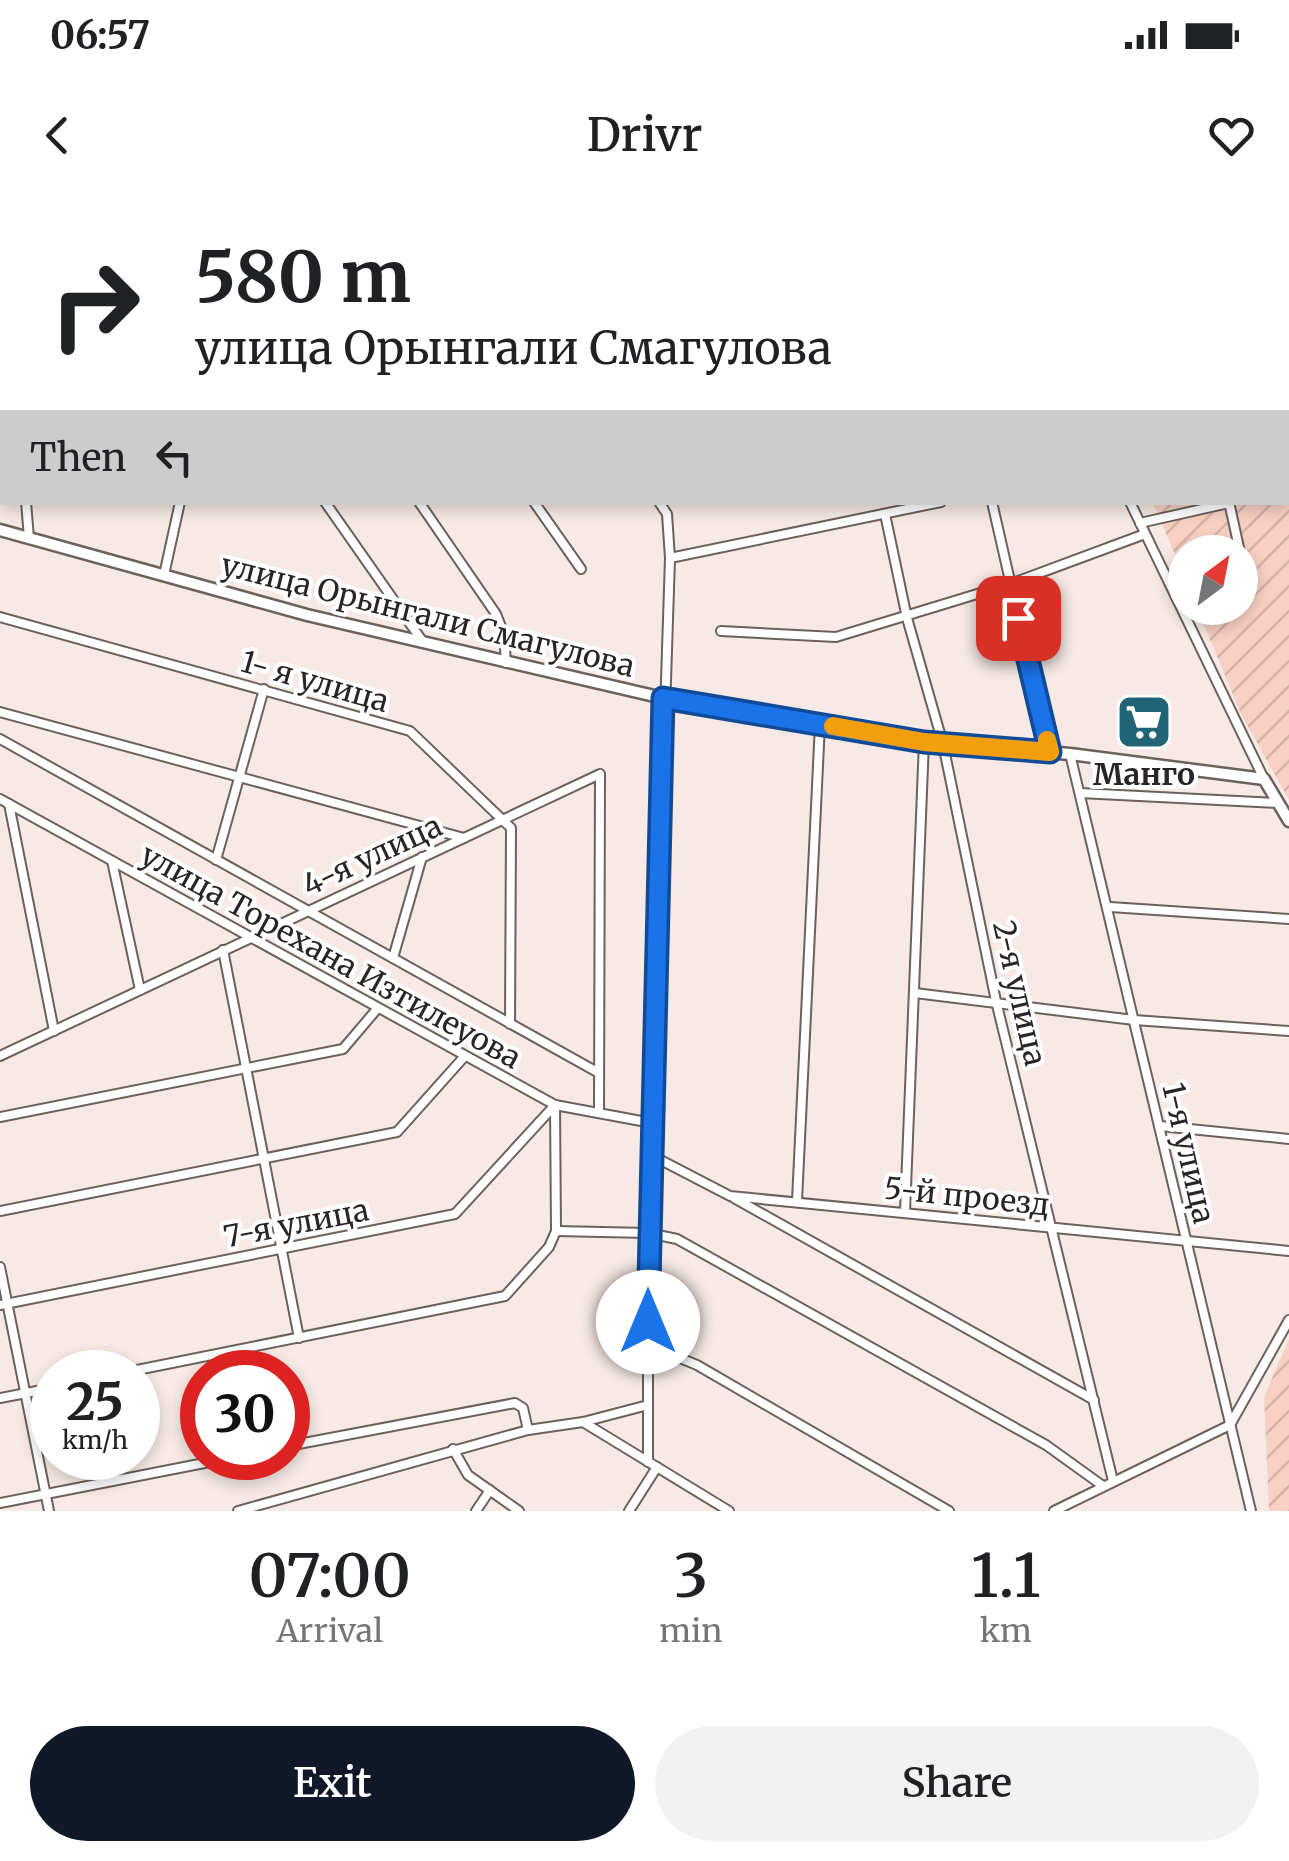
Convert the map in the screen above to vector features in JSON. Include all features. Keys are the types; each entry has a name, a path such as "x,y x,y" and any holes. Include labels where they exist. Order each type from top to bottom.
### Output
{"main road":[{"name":"улица Орынгали Смагулова","path":"0,530 506,663 663,698 924,742 1070,754 1264,780"},
{"path":"1264,780 1289,822"}],"street":[{"path":"26,505 28,538"},
{"path":"164,575 179,505"},
{"path":"328,505 424,642"},
{"path":"421,505 496,614 504,634 506,663"},
{"path":"536,505 581,569"},
{"path":"629,1511 653,1464 648,1405 648,1233 670,558 666,514 662,505"},
{"path":"666,514 674,505"},
{"path":"670,558 927,505"},
{"path":"993,505 1050,752"},
{"path":"1131,505 1264,780"},
{"path":"1140,523 1220,505"},
{"path":"1229,505 1236,535"},
{"name":"2-я улица","path":"885,514 907,618 944,744 996,1001 1113,1481"},
{"path":"720,630 836,637 1010,584 1145,534"},
{"name":"1- я улица","path":"0,618 410,731 502,820"},
{"path":"216,860 264,689"},
{"path":"0,712 464,838"},
{"path":"797,1201 820,724"},
{"name":"улица Торехана Изтилеуова","path":"0,739 599,1073"},
{"path":"905,1212 924,742"},
{"name":"1-я улица","path":"1070,754 1110,907 1250,1511"},
{"name":"4-я улица","path":"0,1056 600,774 599,1073"},
{"path":"1080,793 1278,803"},
{"path":"4,801 54,1030"},
{"name":"улица Торехана Изтилеуова","path":"4,801 555,1105 652,1123"},
{"path":"502,820 512,828 510,1024"},
{"path":"393,958 422,857"},
{"path":"112,861 140,990"},
{"path":"1110,907 1289,919"},
{"path":"223,950 299,1338"},
{"path":"915,993 1134,1020 1289,1032"},
{"path":"0,1117 343,1050 377,1009"},
{"path":"0,1211 398,1132 464,1057"},
{"path":"599,1073 599,1113"},
{"path":"160,1365 505,1296 548,1247 556,1232 555,1105"},
{"name":"7-я улица","path":"4,1305 455,1214 555,1105"},
{"path":"1160,1126 1289,1139"},
{"name":"5-й проезд","path":"651,1154 730,1196 1289,1251"},
{"path":"730,1196 1094,1400"},
{"path":"556,1232 648,1233 677,1239 1046,1445 1103,1486"},
{"path":"0,1267 4,1305 49,1511"},
{"path":"1054,1511 1230,1425 1289,1320"},
{"path":"648,1345 697,1365 949,1511"},
{"path":"0,1398 30,1392"},
{"path":"310,1442 515,1402 523,1408 528,1430"},
{"path":"238,1511 453,1449 648,1405"},
{"path":"582,1422 728,1511"},
{"path":"453,1449 462,1468 519,1511"},
{"path":"0,1502 180,1467"},
{"path":"476,1511 490,1490"}],"shaded area":[{"path":"1154,505 1289,505 1289,800 1241,714 1204,625 1258,625 1258,535 1168,535 1168,539"},
{"path":"1289,1339 1289,1511 1269,1511 1264,1397"}],"slow traffic":[{"path":"833,726 924,742 1050,752 1047,740"}],"place":[{"name":"Манго","path":"1144,722"}],"route":[{"path":"648,1322 663,698 924,742 1050,752 1018,618"}]}
